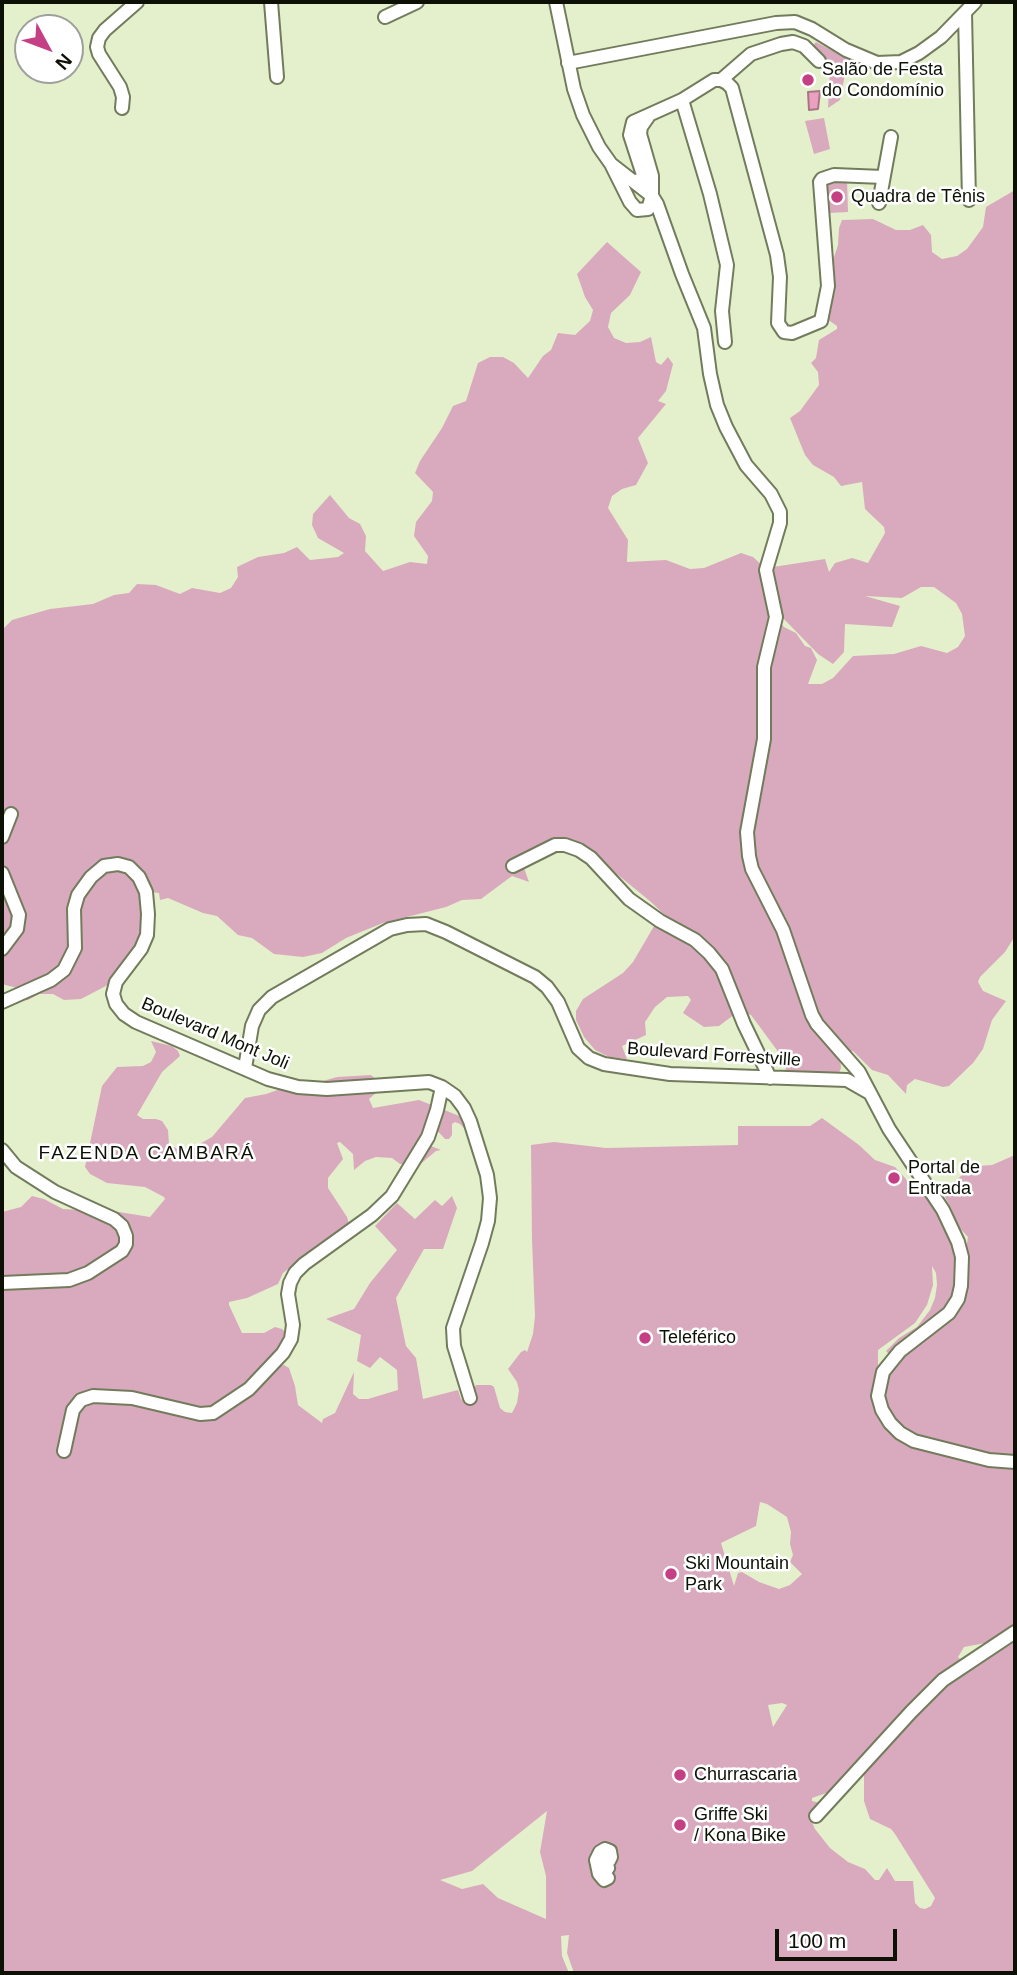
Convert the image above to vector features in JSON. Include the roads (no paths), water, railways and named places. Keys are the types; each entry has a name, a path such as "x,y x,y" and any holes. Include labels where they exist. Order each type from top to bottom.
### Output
{"street":[{"path":"122,108 120,87 97,47 105,30 137,2"},
{"path":"271,2 277,77"},
{"path":"386,17 418,2"},
{"path":"555,2 583,116 625,194 638,210 648,209 652,196 652,176 640,134 641,127 650,114"},
{"path":"568,63 776,23 795,22 846,50 877,62 901,62 941,37 975,2"},
{"path":"965,13 969,200"},
{"path":"722,80 751,54 781,44 793,42 804,46 819,61"},
{"path":"635,181 642,180 643,175 630,135 633,122 682,100 713,80 722,80 732,88 777,255 780,277 778,323 784,332 792,333 821,321 828,286 820,182 834,175 883,177"},
{"path":"682,100 710,194 727,265 722,311 725,342"},
{"path":"879,203 891,137"},
{"path":"611,164 635,181 657,204 704,328 717,405 746,465 771,494 780,512 780,523 766,570 776,617 764,667 764,739 749,815 747,846 752,869 783,930 812,1015 859,1072 897,1142 943,1210 958,1242 963,1271 958,1299 949,1313 900,1350 883,1372 878,1396 882,1410 900,1433 914,1441 989,1460 1015,1462"},
{"path":"2,837 11,814"},
{"path":"513,866 555,845 579,850 591,858 629,899 660,921 695,940 722,969 770,1079"},
{"name":"Boulevard Mont Joli","path":"2,1002 51,980 64,970 75,948 74,909 78,895 91,877 104,866 118,864 130,867 139,877 146,892 148,914 147,935 141,948 116,982 113,994 116,1004 124,1014 136,1022 268,1079 298,1087 327,1089 429,1082 442,1087"},
{"path":"2,873 19,915 16,929 2,949"},
{"name":"Boulevard Forrestville","path":"246,1068 252,1026 259,1010 272,997 390,929 426,924 535,977 558,1002 578,1048 589,1058 604,1064 641,1071 770,1079 844,1080"},
{"path":"838,1048 844,1080"},
{"path":"844,1080 859,1072"},
{"path":"844,1080 869,1092"},
{"path":"64,1451 72,1410 81,1400 93,1395 132,1398 200,1414 213,1413 249,1390 283,1353 291,1339 293,1325 288,1294 295,1273 372,1215 392,1196 428,1137 442,1087 455,1096 464,1108 487,1175 490,1198 482,1243 453,1328 454,1346 470,1398"},
{"path":"2,1150 16,1167 55,1192 114,1219 122,1226 127,1244 122,1251 88,1273 69,1280 2,1283"},
{"path":"816,1816 943,1680 1015,1632"}],"place":[{"name":"Salão de Festa do Condomínio","path":"808,80"},
{"name":"Quadra de Tênis","path":"837,197"},
{"name":"Portal de Entrada","path":"894,1178"},
{"name":"Teleférico","path":"645,1338"},
{"name":"Ski Mountain Park","path":"671,1574"},
{"name":"Churrascaria","path":"680,1775"},
{"name":"Griffe Ski / Kona Bike","path":"680,1825"}],"district":[{"name":"FAZENDA CAMBARÁ","path":"147,1154"}]}
